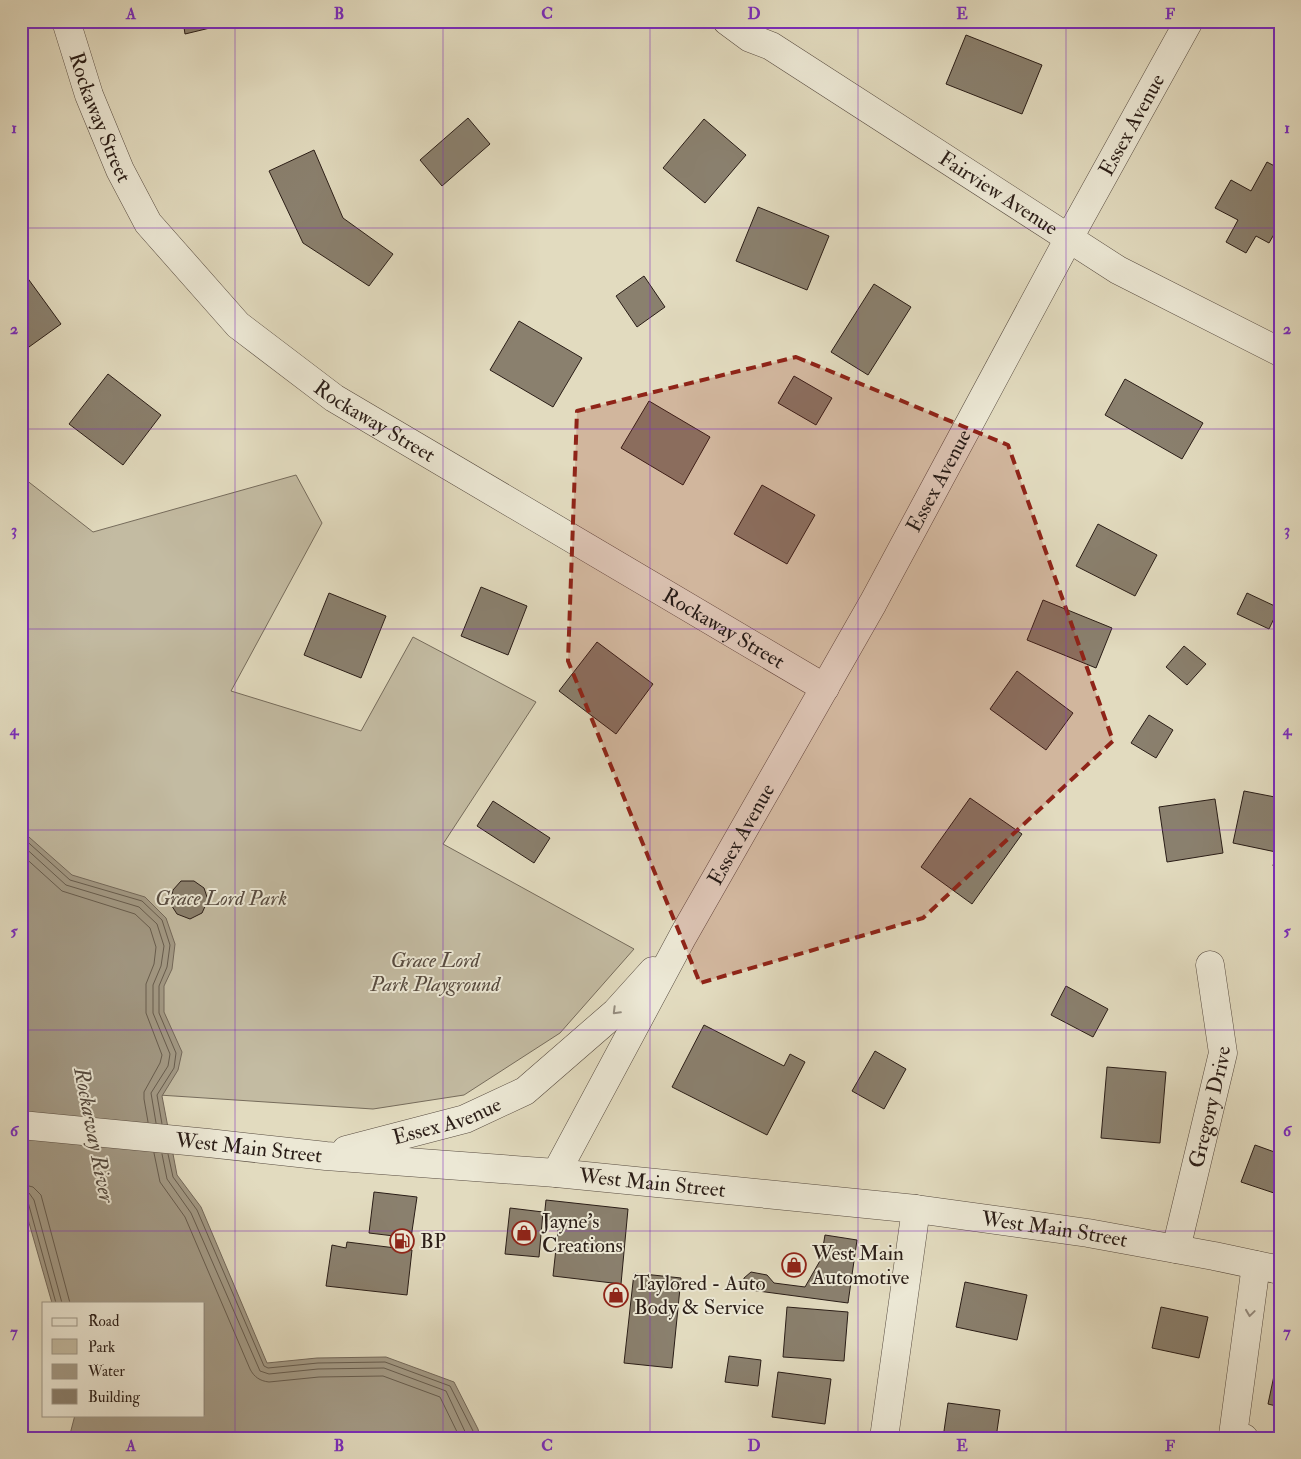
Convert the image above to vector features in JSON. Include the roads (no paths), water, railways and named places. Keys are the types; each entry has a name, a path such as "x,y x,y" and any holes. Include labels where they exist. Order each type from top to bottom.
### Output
{"street":[{"name":"Rockaway Street","path":"66,21 88,95 120,170 148,223 238,325 334,398 825,688"},
{"name":"Fairview Avenue","path":"727,21 750,38 770,46 1118,270 1280,352"},
{"name":"Essex Avenue","path":"556,1173 684,936 874,604 1069,238 1189,21"},
{"name":"Essex Avenue","path":"326,1156 465,1118 525,1091 616,1012 684,936"},
{"name":"Gregory Drive","path":"1176,1249 1223,1053 1210,965"},
{"name":"West Main Street","path":"21,1125 326,1156 556,1173 916,1209 1088,1233 1268,1268"},
{"path":"884,1438 916,1209"},
{"path":"1244,1438 1232,1435 1268,1268"}],"water":[{"name":"Rockaway River","path":"21,830 72,875 145,897 166,918 175,944 172,969 164,986 164,1012 182,1052 178,1070 162,1096 177,1175 201,1207 267,1363 317,1358 386,1357 454,1382 478,1429 480,1438 69,1438 75,1416 205,1416 205,1302 52,1302 21,1195"}],"place":[{"name":"Jayne's Creations","path":"524,1233"},
{"name":"BP","path":"402,1241"},
{"name":"West Main Automotive","path":"794,1265"},
{"name":"Taylored - Auto Body & Service","path":"616,1295"}],"park label":[{"name":"Grace Lord Park","path":"221,898"},
{"name":"Grace Lord Park Playground","path":"435,972"}]}
